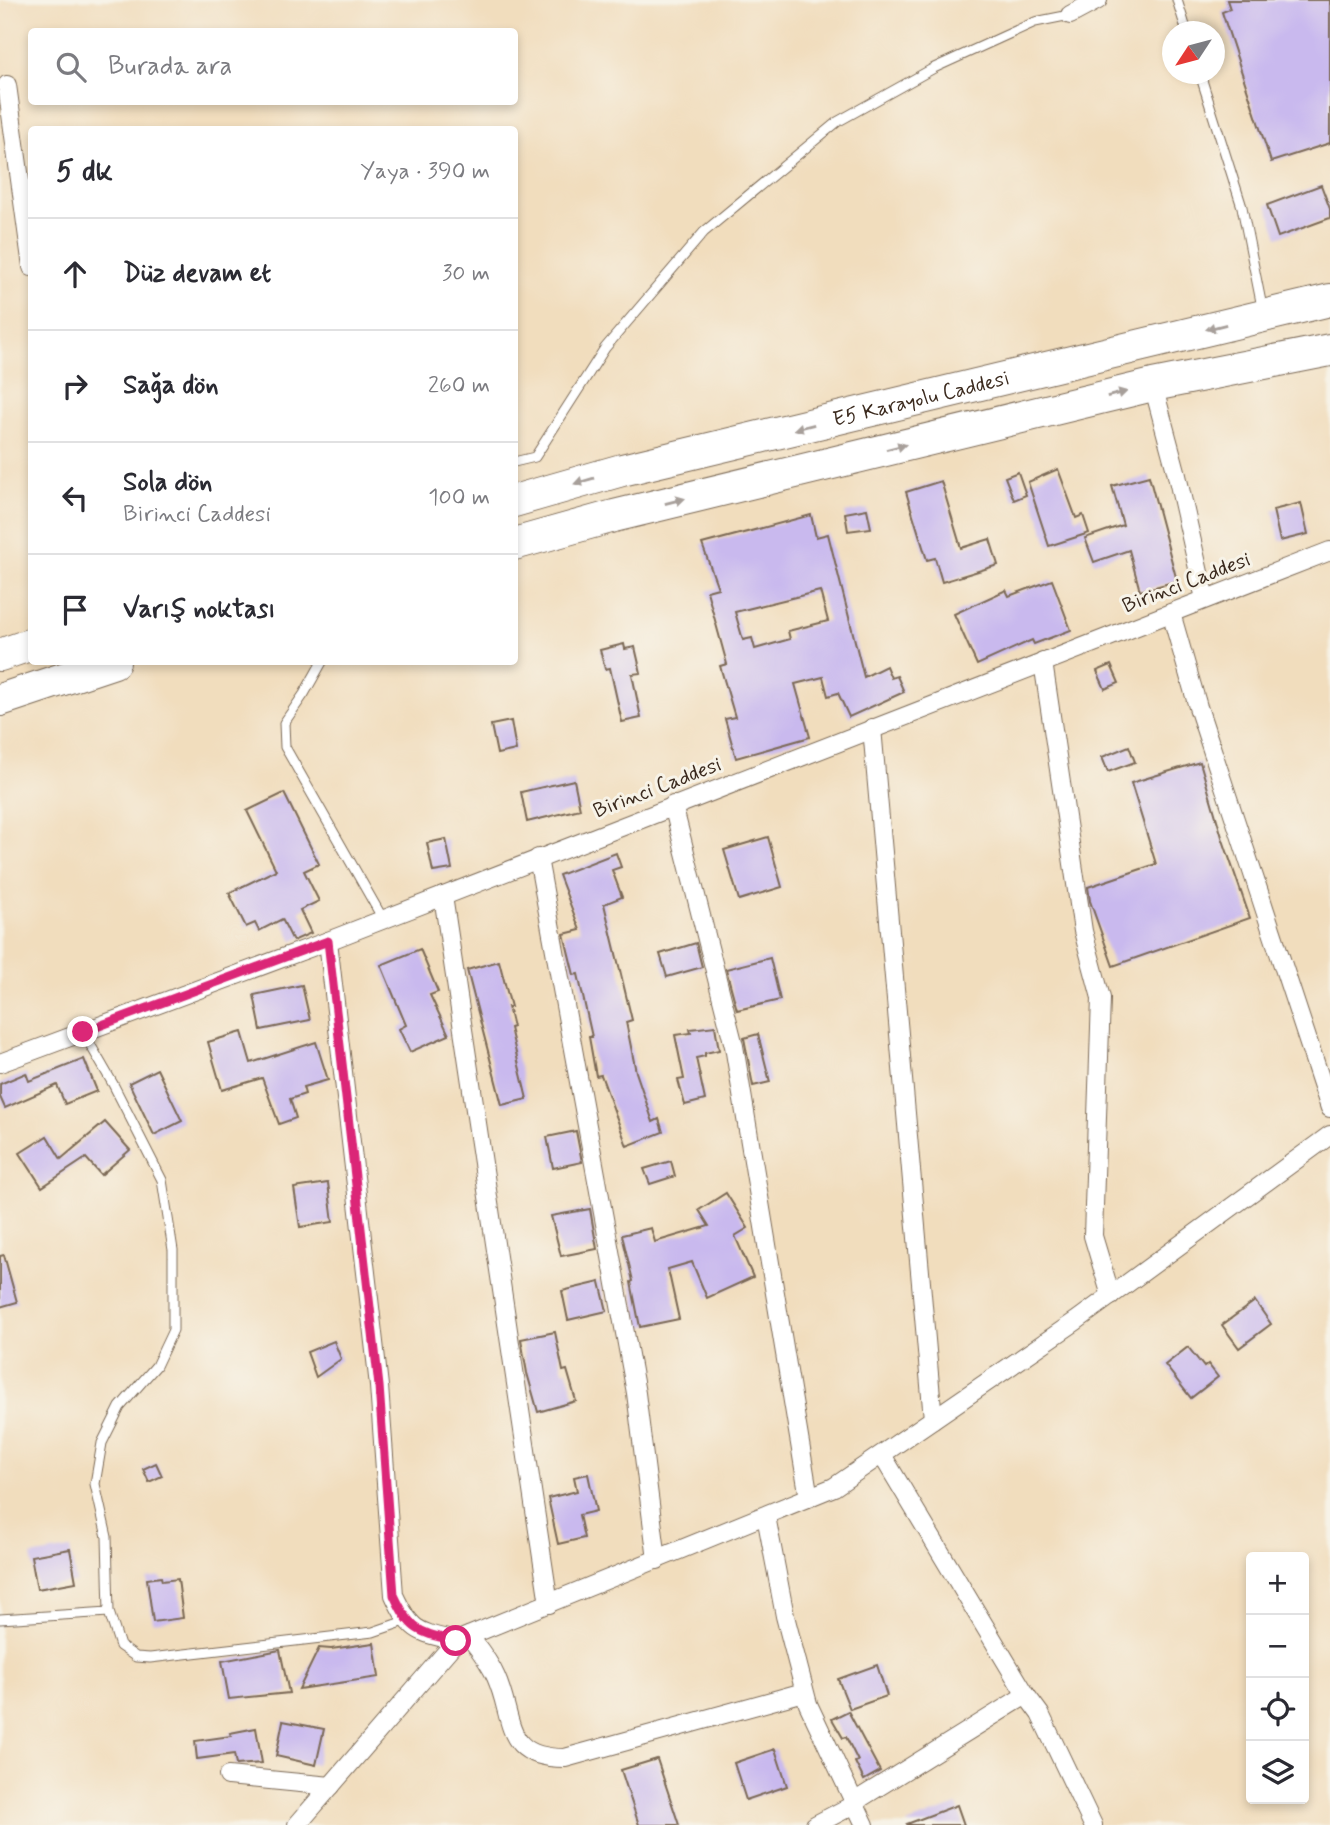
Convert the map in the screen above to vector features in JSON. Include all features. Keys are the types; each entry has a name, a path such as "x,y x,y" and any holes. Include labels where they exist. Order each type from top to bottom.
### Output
{"highway":[{"name":"E5 Karayolu Caddesi","path":"518,499 622,470 1330,300"},
{"name":"E5 Karayolu Caddesi","path":"518,543 614,516 1153,385 1330,350"},
{"path":"0,655 28,645"},
{"path":"0,700 105,665"}],"street":[{"path":"1070,15 1098,0"},
{"path":"7,85 28,238"},
{"path":"1153,385 1205,599"},
{"name":"Birinci Caddesi","path":"0,1063 328,941 1330,551"},
{"path":"1171,613 1198,707 1330,1108"},
{"path":"1043,662 1083,931 1101,998 1093,1236 1111,1296"},
{"path":"872,728 933,1419"},
{"path":"673,805 734,1046 808,1498"},
{"path":"538,858 636,1393 657,1560"},
{"path":"443,896 549,1604"},
{"path":"328,941 379,1386 394,1595 405,1621 427,1634 463,1638 488,1660 497,1679 513,1734 521,1745 544,1758 576,1756 804,1692"},
{"path":"297,1825 463,1638 834,1488 1111,1296 1330,1135"},
{"path":"882,1455 1040,1714 1093,1825"},
{"path":"766,1516 785,1616 804,1692 864,1825"},
{"path":"815,1825 855,1803 1027,1695"},
{"path":"228,1776 331,1786"}],"lane":[{"path":"1177,0 1184,21"},
{"path":"518,461 535,457 605,348 704,232 837,122 934,68 1022,27 1070,15"},
{"path":"1203,84 1242,207 1264,316"},
{"path":"320,665 284,723 285,747 383,919"},
{"path":"83,1032 162,1180 173,1251 173,1330 156,1366 120,1407 102,1443 95,1484 107,1537 109,1612 120,1646 136,1657 150,1658 373,1632 405,1621"},
{"path":"0,1619 109,1612"}],"building":[{"path":"1227,0 1330,0 1330,143 1271,162 1222,12 1230,9"},
{"path":"1321,185 1330,209 1330,218 1278,237 1267,205"},
{"path":"1058,469 1076,518 1083,515 1089,533 1049,546 1028,482"},
{"path":"1018,472 1026,495 1014,500 1005,477"},
{"path":"1149,476 1177,581 1140,591 1129,550 1094,562 1085,538 1123,525 1112,486"},
{"path":"941,481 961,548 990,539 998,565 942,582 935,558 927,560 906,492"},
{"path":"1301,503 1308,534 1280,541 1273,510"},
{"path":"867,509 871,528 848,531 845,513"},
{"path":"811,515 816,537 828,534 864,677 886,666 891,678 897,676 904,692 849,717 838,693 828,696 823,677 795,684 810,737 736,758 725,719 735,717 720,666 727,664 707,591 718,588 702,544","holes":["820,591 828,621 788,631 790,639 755,649 752,638 743,640 735,612"]},
{"path":"1052,580 1071,630 1034,644 1032,640 977,665 954,614 1006,590 1009,596"},
{"path":"624,644 625,649 635,647 641,673 632,674 641,718 622,722 610,668 605,669 600,650"},
{"path":"1111,665 1119,683 1105,689 1097,671"},
{"path":"511,721 516,750 497,754 491,725"},
{"path":"1129,746 1135,762 1108,772 1102,757"},
{"path":"1200,762 1250,918 1113,966 1090,901 1088,887 1156,864 1131,783"},
{"path":"574,780 580,809 527,822 521,792"},
{"path":"284,793 319,864 304,871 319,901 300,910 311,933 293,941 282,919 259,931 255,923 246,927 229,893 276,870 247,811"},
{"path":"768,837 782,887 739,900 724,850"},
{"path":"446,839 452,869 433,872 427,843"},
{"path":"616,853 621,867 612,870 622,897 604,904 632,1020 626,1022 636,1072 653,1122 659,1119 663,1132 627,1146 601,1075 596,1076 589,1037 592,1037 578,974 574,975 564,934 580,930 559,875"},
{"path":"696,943 702,967 667,977 660,954"},
{"path":"420,949 438,992 430,995 449,1035 410,1052 399,1029 406,1025 381,965"},
{"path":"770,958 780,1000 737,1010 726,969"},
{"path":"499,961 511,1007 508,1007 513,1027 510,1028 527,1099 502,1105 467,970"},
{"path":"302,985 310,1020 261,1030 254,995"},
{"path":"715,1026 719,1050 696,1058 705,1100 685,1105 678,1080 684,1079 675,1035 691,1033 690,1029"},
{"path":"242,1032 251,1063 316,1042 328,1080 303,1087 305,1094 290,1099 296,1118 279,1124 262,1078 222,1090 208,1042"},
{"path":"758,1034 770,1082 753,1086 744,1038"},
{"path":"84,1059 97,1091 65,1104 57,1085 5,1108 0,1097 0,1084 26,1073 29,1081"},
{"path":"157,1069 182,1121 154,1135 129,1083"},
{"path":"105,1122 130,1150 101,1175 86,1158 42,1187 20,1153 47,1136 61,1159"},
{"path":"576,1131 582,1162 553,1168 547,1137"},
{"path":"671,1161 675,1176 650,1184 644,1169"},
{"path":"328,1183 333,1222 300,1227 294,1188"},
{"path":"726,1193 748,1228 735,1236 753,1277 707,1298 692,1262 668,1269 679,1319 640,1327 622,1235 651,1228 655,1242 709,1226 699,1210"},
{"path":"590,1209 597,1249 561,1256 551,1216"},
{"path":"4,1255 17,1302 0,1307 0,1256"},
{"path":"600,1282 607,1311 568,1320 562,1291"},
{"path":"1255,1301 1271,1324 1239,1348 1222,1325"},
{"path":"555,1332 563,1371 567,1370 576,1401 538,1412 521,1339"},
{"path":"334,1341 341,1359 316,1377 307,1352"},
{"path":"1188,1347 1204,1367 1208,1364 1218,1377 1191,1398 1165,1365"},
{"path":"156,1463 162,1476 149,1482 143,1469"},
{"path":"588,1474 596,1511 579,1515 584,1538 558,1544 548,1498 577,1491 574,1477"},
{"path":"70,1549 76,1582 37,1589 31,1556"},
{"path":"161,1577 162,1581 178,1579 183,1618 153,1622 147,1579"},
{"path":"374,1643 379,1677 299,1689 319,1648"},
{"path":"280,1650 289,1693 229,1699 222,1661"},
{"path":"877,1665 887,1696 850,1709 838,1679"},
{"path":"848,1711 880,1771 864,1780 846,1737 843,1738 832,1719"},
{"path":"283,1721 324,1729 316,1765 276,1756"},
{"path":"256,1728 262,1763 236,1765 234,1754 197,1759 195,1741 231,1736 230,1733"},
{"path":"775,1749 787,1786 746,1800 734,1763"},
{"path":"657,1759 679,1825 639,1825 621,1770"},
{"path":"957,1805 964,1825 907,1824"}],"route":[{"path":"83,1032 328,941 379,1386 394,1595 405,1621 427,1634 456,1641"}]}
